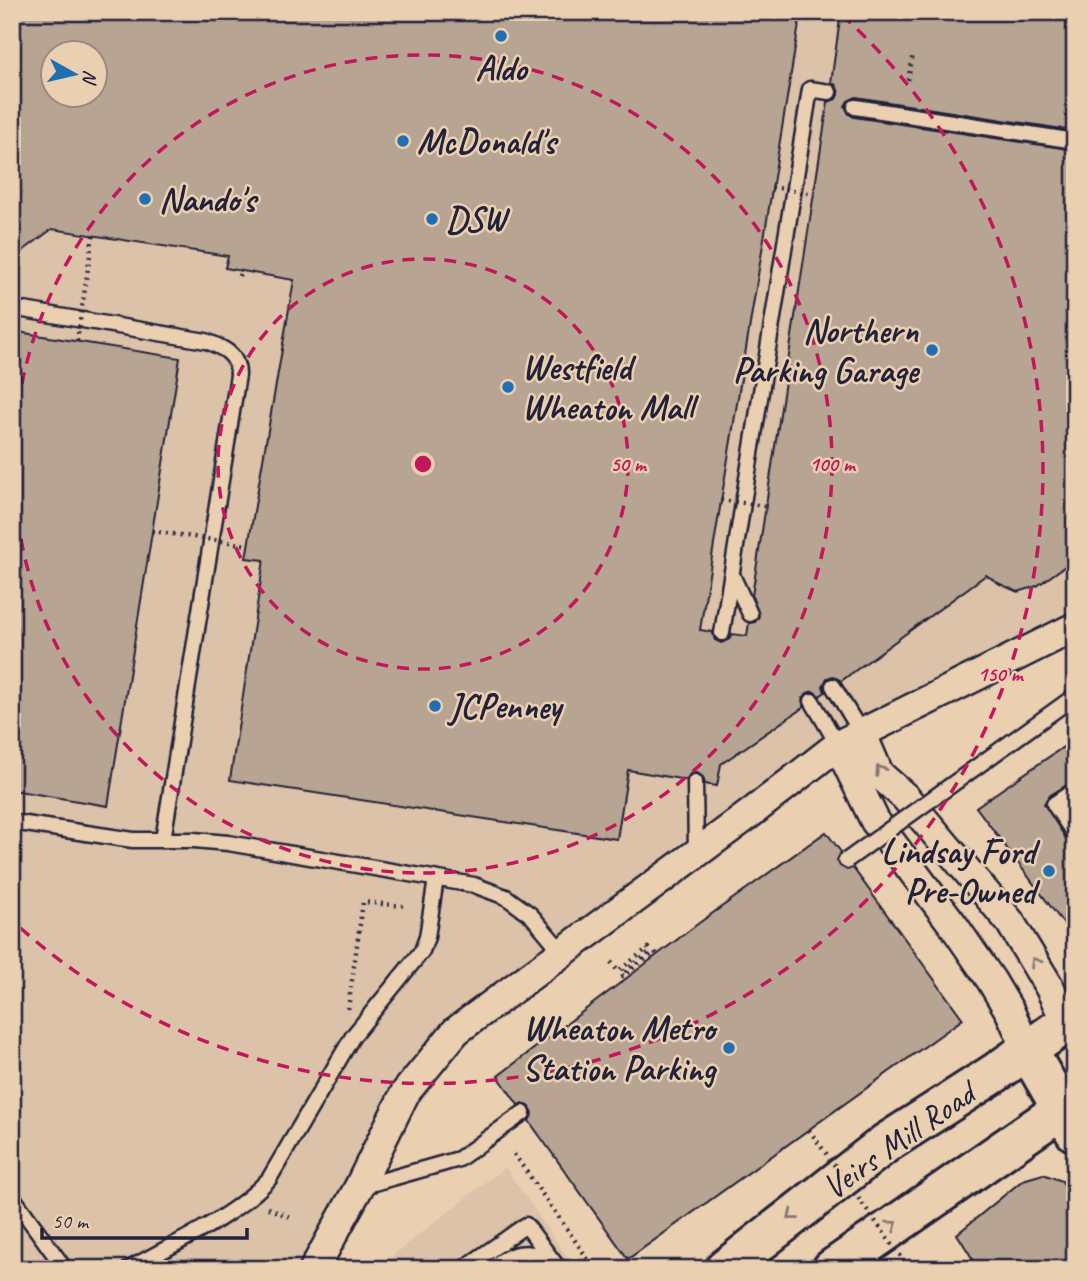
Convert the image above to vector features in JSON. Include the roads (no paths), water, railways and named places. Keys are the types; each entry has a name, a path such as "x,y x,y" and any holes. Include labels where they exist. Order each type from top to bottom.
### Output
{"main road":[{"name":"Veirs Mill Road","path":"725,1269 886,1143 1027,1049 1072,1026"},
{"path":"1027,1049 1070,1114"},
{"name":"Veirs Mill Road","path":"837,1267 1070,1114"}],"street":[{"path":"314,1269 359,1187 405,1093 456,1031 850,739 1075,627"},
{"path":"850,739 879,774 905,797 1010,922 1072,1026"},
{"path":"850,739 875,821 991,980 1027,1049"}],"lane":[{"path":"722,633 810,89 829,92"},
{"path":"855,107 1075,141"},
{"path":"12,308 206,341 227,349 238,363 163,841"},
{"path":"732,575 750,614"},
{"path":"833,686 850,739"},
{"path":"847,860 1075,696"},
{"path":"812,701 850,739"},
{"path":"695,782 696,853"},
{"path":"1075,790 1054,804 1075,835"},
{"path":"12,822 98,836 228,844 474,885 506,897 531,915 562,952"},
{"path":"129,1269 235,1209 253,1196 269,1178 353,1036 422,951 427,937 436,878"},
{"path":"359,1187 459,1159 523,1113"},
{"path":"12,1196 65,1269"},
{"path":"463,1269 526,1225 559,1269"},
{"path":"490,1269 509,1255 527,1251 542,1256 549,1269"}],"place":[{"name":"Aldo","path":"501,36"},
{"name":"McDonald's","path":"403,141"},
{"name":"Nando's","path":"145,199"},
{"name":"DSW","path":"432,219"},
{"name":"Northern Parking Garage","path":"932,350"},
{"name":"Westfield Wheaton Mall","path":"508,387"},
{"name":"JCPenney","path":"435,706"},
{"name":"Lindsay Ford Pre-Owned","path":"1049,871"},
{"name":"Wheaton Metro Station Parking","path":"729,1048"}]}
